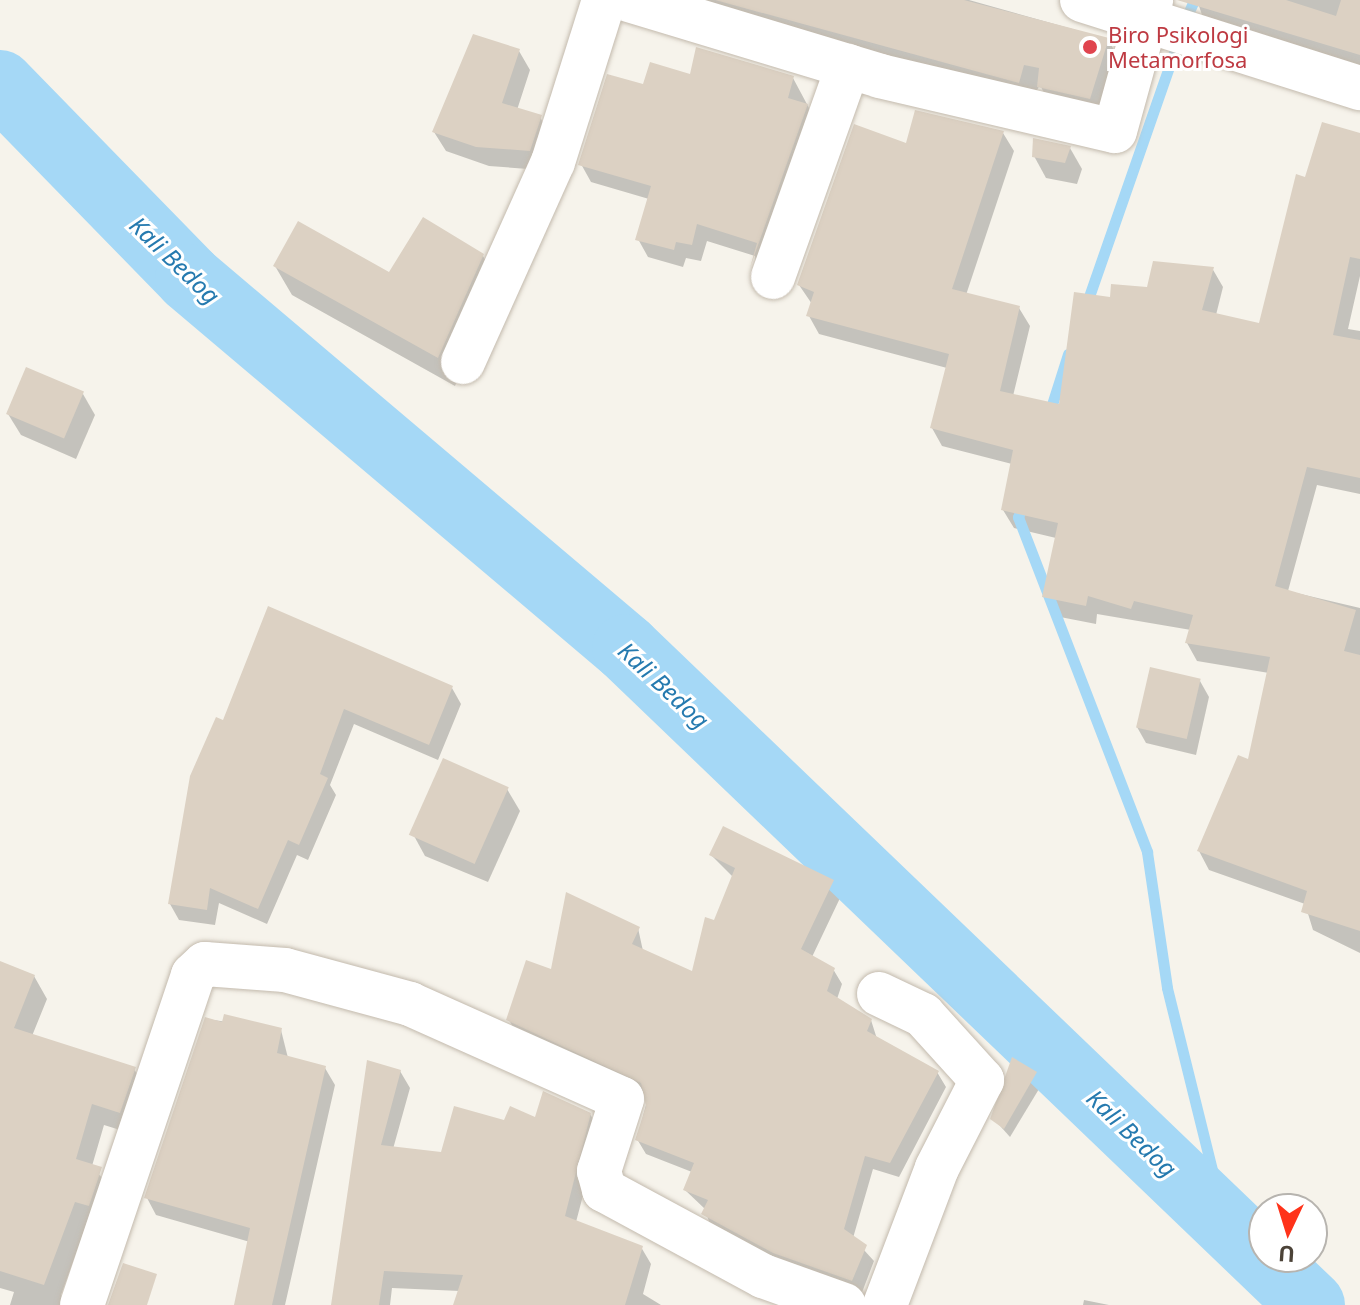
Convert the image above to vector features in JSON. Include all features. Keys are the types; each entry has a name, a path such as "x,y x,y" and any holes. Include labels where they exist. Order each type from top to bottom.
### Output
{"street":[{"path":"463,362 553,162 604,0"},
{"path":"629,0 848,66 1115,131 1156,16"},
{"path":"1082,0 1156,16 1217,43 1360,88"},
{"path":"773,277 848,66"},
{"path":"82,1305 193,975 205,964 285,970 410,1004 622,1099 599,1171 604,1190 763,1276 844,1305"},
{"path":"879,994 923,1015 982,1080 937,1168 885,1305"}],"building":[{"path":"715,0 964,0 1109,38 1090,99 1037,87 1039,68 1024,65 1019,83"},
{"path":"1177,0 1286,0 1336,16 1341,0 1360,0 1360,55"},
{"path":"473,34 520,49 502,103 542,115 530,151 476,147 432,132"},
{"path":"696,47 794,76 788,98 808,104 750,268 757,243 697,224 692,245 676,242 674,250 635,240 651,186 578,165 607,74 643,84 650,62 690,74"},
{"path":"915,110 1004,131 952,289 1020,306 1000,391 1059,404 1074,292 1110,297 1111,284 1147,287 1153,261 1214,267 1202,310 1259,323 1296,174 1305,177 1322,122 1360,133 1360,259 1350,257 1333,335 1360,340 1360,478 1307,467 1275,586 1356,610 1344,651 1360,655 1360,931 1301,912 1307,891 1197,851 1238,755 1248,759 1270,657 1185,643 1193,615 1134,601 1131,609 1088,596 1086,606 1042,597 1058,523 1001,510 1013,450 930,428 949,354 806,316 814,292 797,285 854,124 906,143"},
{"path":"1033,138 1071,146 1065,163 1032,157"},
{"path":"423,217 484,254 438,358 273,266 298,221 389,272"},
{"path":"26,367 84,392 64,439 6,414"},
{"path":"268,606 453,686 429,745 344,709 320,774 328,778 299,845 288,840 258,909 210,888 207,910 168,904 190,776 216,717 223,720"},
{"path":"1150,667 1201,679 1187,739 1136,727"},
{"path":"443,758 509,787 475,864 409,835"},
{"path":"723,826 834,880 801,949 835,968 827,991 872,1019 867,1031 939,1071 890,1163 865,1156 844,1229 867,1245 852,1281 773,1253 701,1214 708,1200 683,1190 694,1163 635,1140 646,1106 641,1083 506,1020 526,960 551,969 566,892 640,927 632,944 692,971 705,917 714,920 735,868 709,855"},
{"path":"0,961 35,975 14,1028 136,1067 120,1113 92,1104 76,1159 102,1167 89,1206 75,1202 44,1285 0,1271"},
{"path":"224,1014 282,1028 277,1053 326,1066 272,1305 234,1305 250,1228 144,1198 205,1017 222,1022"},
{"path":"1012,1057 1037,1072 1004,1129 990,1119"},
{"path":"367,1060 401,1070 381,1145 441,1152 454,1106 504,1120 510,1106 535,1117 543,1091 591,1113 565,1216 643,1246 625,1305 453,1305 463,1275 384,1271 379,1305 331,1305"},
{"path":"123,1263 157,1274 147,1305 108,1305"}],"waterway":[{"path":"1183,25 1194,0"},
{"path":"1085,308 1178,41"},
{"name":"Kali Bedog","path":"0,84 189,278 626,648 1311,1305"},
{"path":"1049,414 1068,354"},
{"path":"1024,500 1018,517 1147,852 1167,988 1225,1222"}],"place":[{"name":"Biro Psikologi Metamorfosa","path":"1090,47"}]}
